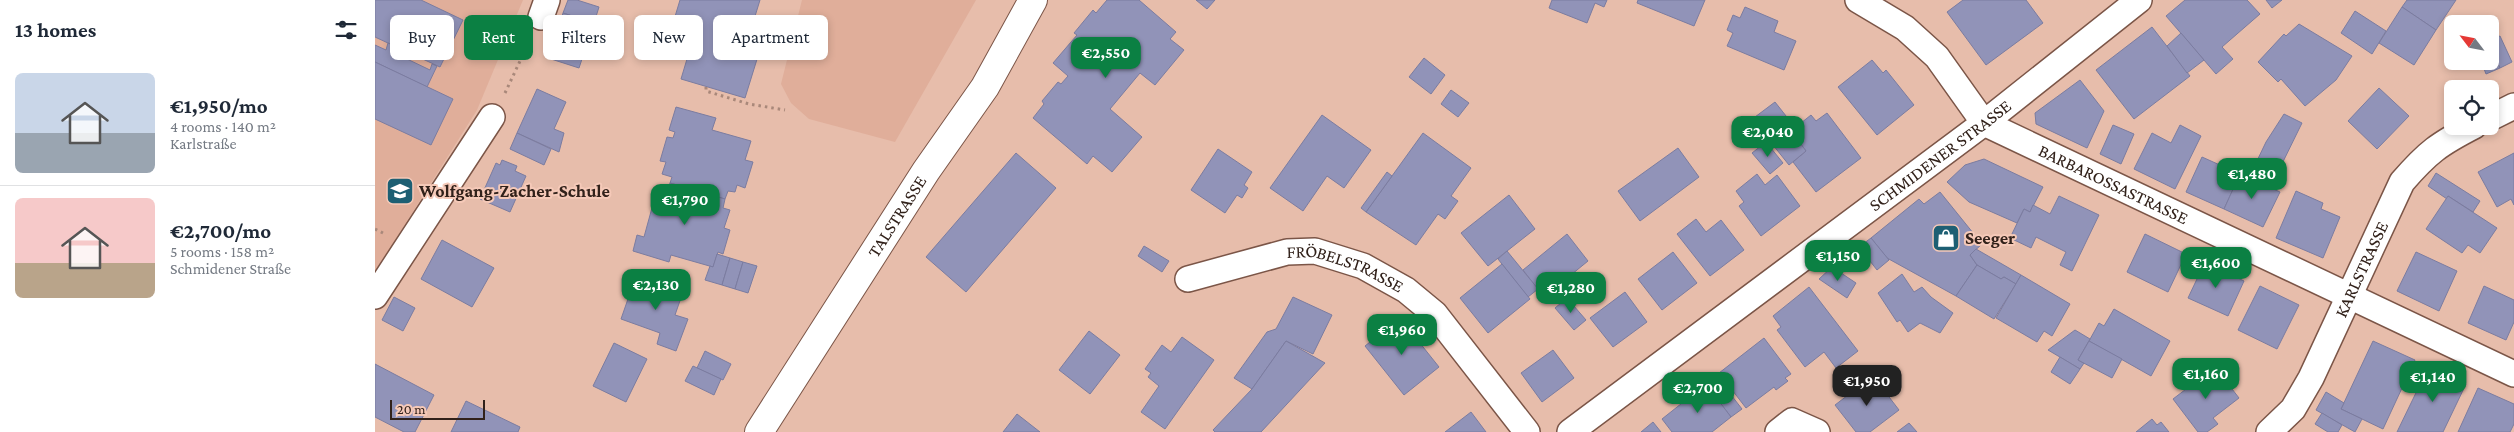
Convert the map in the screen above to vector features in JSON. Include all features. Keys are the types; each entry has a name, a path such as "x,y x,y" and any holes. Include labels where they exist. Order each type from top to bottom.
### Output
{"street":[{"name":"TALSTRASSE","path":"759,432 926,171 985,87 1033,0"},
{"path":"1858,0 1905,28 1937,57 1984,123"},
{"name":"SCHMIDENER STRASSE","path":"1570,432 1984,123 2139,0"},
{"path":"2499,114 2514,106"},
{"path":"375,296 492,117"},
{"name":"BARBAROSSASTRASSE","path":"1984,123 2514,374"},
{"name":"KARLSTRASSE","path":"2269,432 2293,409 2311,378 2402,182 2422,159 2441,143 2457,135"},
{"name":"FRÖBELSTRASSE","path":"1188,279 1287,252 1315,252 1363,266 1406,290 1435,314 1527,432"},
{"path":"1778,432 1792,422 1817,432"}],"path":[{"path":"504,94 544,8"},
{"path":"706,87 706,90 749,104 785,110"}],"shaded area":[{"name":"Wolfgang-Zacher-Schule","path":"375,0 523,0 517,15 464,15 464,60 498,60 477,110 375,272"},
{"path":"802,0 976,0 895,142 809,119 791,103 781,84 787,60 828,60 828,15 798,15"}],"building":[{"path":"375,0 421,0 452,15 390,15 390,44 375,37"},
{"path":"568,0 577,0 599,7 596,15 569,15 563,13"},
{"path":"680,0 760,0 755,15 713,15 713,60 757,60 745,98 681,79 687,60 703,60 703,15 675,15"},
{"path":"1107,0 1139,0 1176,32 1170,39 1184,50 1155,85 1140,73 1110,109 1142,137 1112,172 1093,156 1087,164 1033,118 1044,104 1042,101 1058,82 1061,84 1068,76 1053,63 1077,35 1074,33 1093,10 1096,13"},
{"path":"1196,0 1215,0 1207,9"},
{"path":"1552,0 1607,0 1604,7 1595,3 1587,23 1549,8"},
{"path":"1638,0 1705,0 1694,26 1637,3"},
{"path":"1963,0 2026,0 2043,23 1986,65 1947,12"},
{"path":"2185,0 2247,0 2260,14 2222,47 2233,59 2216,74 2166,16"},
{"path":"2266,0 2282,0 2272,8"},
{"path":"2407,0 2456,0 2446,15 2444,15 2436,30 2402,7"},
{"path":"1745,7 1778,21 1774,32 1796,41 1784,70 1727,46 1733,33 1727,30 1733,15 1740,18"},
{"path":"2402,7 2436,30 2414,65 2379,43"},
{"path":"2355,11 2386,31 2372,54 2341,33"},
{"path":"454,16 463,20 454,38"},
{"path":"2299,24 2352,56 2336,80 2305,106 2281,79 2278,82 2258,62 2284,34 2286,36"},
{"path":"2152,27 2190,76 2134,119 2096,70"},
{"path":"2181,33 2204,60 2187,73 2167,46"},
{"path":"2499,36 2512,62 2500,68 2499,66"},
{"path":"388,43 390,44 390,60 409,60 430,70 432,64 437,66 427,87 375,62 375,45 386,50"},
{"path":"1424,58 1445,75 1431,94 1409,77"},
{"path":"425,60 443,60 440,67"},
{"path":"554,60 582,60 579,68"},
{"path":"1872,60 1883,73 1886,70 1914,105 1877,135 1838,87"},
{"path":"375,62 453,99 431,145 375,119"},
{"path":"2484,70 2495,70 2486,74"},
{"path":"2080,80 2104,111 2087,148 2036,124 2035,113"},
{"path":"2379,88 2409,116 2377,149 2348,121"},
{"path":"537,89 566,102 554,129 564,133 559,152 517,133"},
{"path":"1451,90 1469,103 1458,117 1441,104"},
{"path":"1775,102 1790,121 1766,138 1751,120"},
{"path":"676,107 716,118 712,130 751,141 745,160 753,162 745,188 737,185 735,192 728,191 725,199 670,183 672,177 662,174 666,162 660,161 667,137 673,138 675,132 669,130"},
{"path":"1827,113 1861,158 1816,192 1793,162 1806,151 1791,131 1811,115 1816,121"},
{"path":"2284,114 2302,123 2276,176 2255,165 2266,142"},
{"path":"1322,115 1371,150 1344,188 1327,176 1303,211 1270,188"},
{"path":"2113,125 2134,134 2121,164 2100,154"},
{"path":"2180,125 2201,136 2175,189 2134,169 2152,133 2171,143"},
{"path":"1791,131 1806,151 1789,165 1773,145"},
{"path":"517,133 551,149 544,165 510,149"},
{"path":"1423,133 1471,168 1451,196 1458,201 1445,219 1438,214 1416,245 1366,212"},
{"path":"1766,142 1783,163 1770,174 1752,153"},
{"path":"1678,148 1699,177 1640,221 1618,191"},
{"path":"1218,149 1252,172 1244,185 1248,188 1242,198 1237,195 1225,213 1191,190"},
{"path":"1016,153 1056,188 966,292 926,257"},
{"path":"2514,153 2514,205 2511,199 2497,207 2478,172"},
{"path":"2202,157 2240,174 2224,209 2186,192"},
{"path":"1984,159 2043,187 2030,212 2024,209 2017,223 1969,202 1947,182 1965,165"},
{"path":"502,160 517,166 515,171 526,176 510,212 480,199 496,163 500,165"},
{"path":"1387,172 1392,176 1366,212 1361,208"},
{"path":"2436,173 2480,201 2473,212 2448,196 2447,199 2428,186"},
{"path":"1757,174 1765,185 1777,175 1800,206 1761,236 1739,206 1744,202 1736,191"},
{"path":"2240,174 2280,192 2263,227 2224,209"},
{"path":"670,183 725,199 723,208 730,210 724,228 730,230 723,254 718,252 713,267 671,255 669,262 633,251 637,235 644,237 658,186 668,189"},
{"path":"2296,191 2323,203 2321,209 2340,217 2323,258 2276,238"},
{"path":"1940,192 1982,244 1970,255 1977,265 1956,296 1887,258 1871,238 1919,199 1924,204"},
{"path":"1509,195 1535,229 1488,266 1461,233"},
{"path":"2059,196 2099,215 2072,271 2060,265 2066,252 2036,237 2031,248 2010,238 2024,209 2030,212 2033,205 2050,214"},
{"path":"2448,196 2497,228 2480,253 2468,245 2462,253 2426,229"},
{"path":"1696,219 1706,232 1721,220 1744,250 1710,276 1677,234"},
{"path":"1567,234 1588,261 1544,297 1523,270"},
{"path":"2145,234 2186,254 2168,292 2127,272"},
{"path":"1871,238 1889,260 1877,270 1859,247"},
{"path":"442,240 494,268 472,307 421,279"},
{"path":"1144,246 1169,261 1162,272 1138,256"},
{"path":"1976,249 2021,275 2016,284 2004,277 2001,279 1977,265 1970,255"},
{"path":"1507,251 1538,289 1528,297 1498,259"},
{"path":"1673,252 1697,283 1662,310 1638,279"},
{"path":"2416,252 2457,271 2439,311 2397,291"},
{"path":"717,254 730,258 722,285 705,280 710,266 713,267"},
{"path":"730,258 743,262 735,289 722,285"},
{"path":"743,262 757,266 748,293 735,289"},
{"path":"2205,262 2244,281 2228,316 2188,298"},
{"path":"1502,264 1530,299 1488,333 1460,298"},
{"path":"1977,265 2001,279 2004,277 2016,284 1994,319 1956,296"},
{"path":"1832,267 1856,283 1847,298 1819,279"},
{"path":"1902,274 1914,292 1922,287 1931,297 1953,313 1940,333 1920,323 1908,332 1900,320 1897,322 1878,293"},
{"path":"2021,275 2070,304 2052,336 2044,331 2037,342 1996,318"},
{"path":"636,276 683,292 675,315 688,319 676,351 657,344 660,333 621,319"},
{"path":"2260,286 2299,305 2277,349 2238,330"},
{"path":"2484,286 2514,300 2514,322 2506,340 2468,323"},
{"path":"1809,287 1858,351 1836,368 1824,352 1805,367 1777,330 1781,327 1773,316"},
{"path":"1625,292 1647,322 1613,347 1590,318"},
{"path":"394,297 415,308 403,331 382,320"},
{"path":"1293,297 1332,315 1313,354 1286,341 1252,389 1234,378 1267,332 1276,329"},
{"path":"1567,298 1586,320 1574,330 1555,308"},
{"path":"2114,309 2170,341 2151,376 2089,341 2099,323 2104,326"},
{"path":"1400,318 1439,367 1404,395 1365,346"},
{"path":"2075,330 2090,339 2078,360 2084,363 2080,369 2048,350"},
{"path":"1089,331 1120,355 1090,394 1059,370"},
{"path":"1182,337 1214,360 1165,429 1141,412 1159,386 1148,377 1151,373 1145,369 1162,345 1171,352"},
{"path":"1764,338 1791,374 1785,378 1788,381 1776,390 1774,387 1746,408 1719,373"},
{"path":"1286,341 1325,363 1261,432 1215,432 1213,430 1252,389"},
{"path":"2089,341 2122,359 2112,378 2078,360"},
{"path":"2373,341 2415,360 2383,429 2341,409"},
{"path":"614,343 647,359 626,402 593,386"},
{"path":"1553,350 1574,378 1542,402 1521,373"},
{"path":"705,351 731,364 723,380 697,368"},
{"path":"2060,357 2080,369 2070,384 2051,372"},
{"path":"375,364 434,395 415,432 404,432 375,417"},
{"path":"693,366 721,379 714,395 685,381"},
{"path":"2429,366 2466,384 2443,432 2397,432"},
{"path":"2215,367 2239,398 2213,418 2218,424 2207,432 2198,432 2173,399"},
{"path":"1873,376 1899,410 1870,432 1856,432 1835,405"},
{"path":"1721,382 1742,409 1731,417 1711,391"},
{"path":"1706,384 1731,417 1712,432 1672,432 1662,419"},
{"path":"2478,388 2514,404 2514,424 2510,432 2458,432"},
{"path":"2326,392 2344,403 2341,409 2362,419 2355,432 2316,410"},
{"path":"466,401 520,427 518,432 451,432"},
{"path":"1471,412 1486,432 1445,432"},
{"path":"2322,413 2342,425 2338,432 2328,432 2315,424"},
{"path":"1017,414 1040,432 1003,432"},
{"path":"2152,419 2157,425 2161,422 2169,432 2136,432"},
{"path":"1653,422 1661,432 1641,432"},
{"path":"1909,423 1917,432 1897,432"}],"place":[{"name":"Wolfgang-Zacher-Schule","path":"400,191"},
{"name":"Seeger","path":"1946,238"}]}
